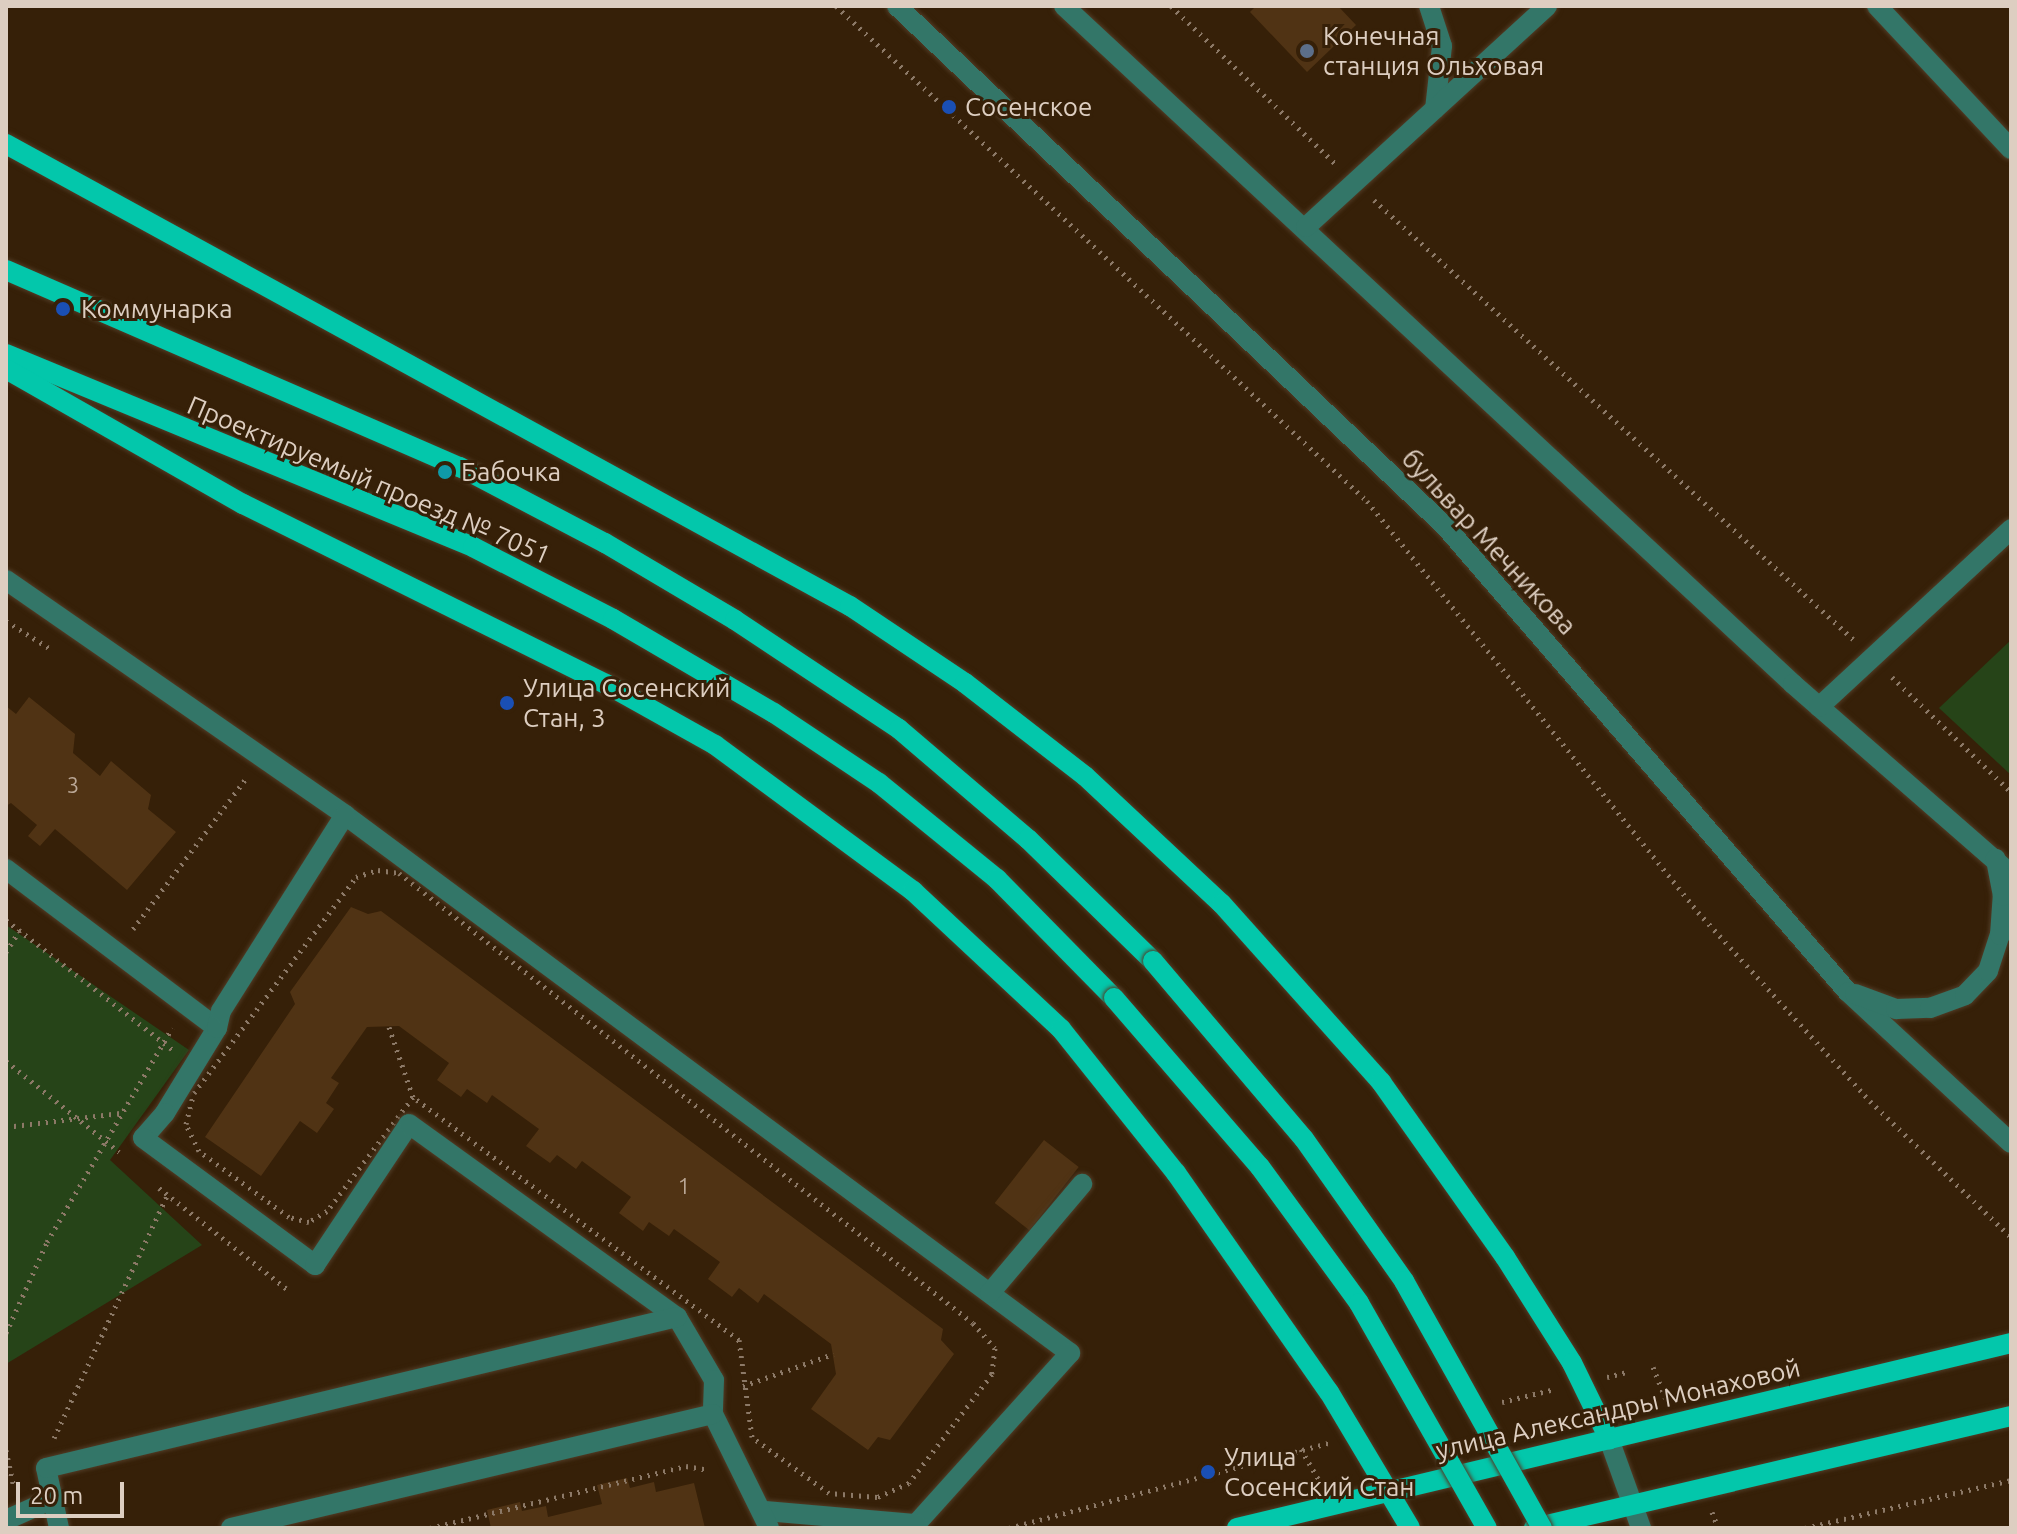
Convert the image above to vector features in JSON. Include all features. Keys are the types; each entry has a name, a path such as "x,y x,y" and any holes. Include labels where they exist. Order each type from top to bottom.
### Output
{"main road":[{"path":"6,144 850,606 965,683 1085,776 1222,904 1381,1082 1505,1257 1572,1363 1609,1439"},
{"name":"Проектируемый проезд № 7051","path":"6,270 460,467 605,543 735,620 899,729 1028,839 1153,961 1304,1139 1404,1281 1542,1528"},
{"name":"Проектируемый проезд № 7051","path":"6,354 473,547 613,619 774,713 879,783 997,879 1114,998 1260,1167 1359,1303 1487,1528"},
{"path":"6,369 243,504 606,684 715,745 913,891 1061,1029 1176,1173 1358,1436 1410,1528"},
{"name":"улица Александры Монаховой","path":"1237,1528 2011,1343"},
{"path":"1534,1528 2011,1416"}],"street":[{"name":"бульвар Мечникова","path":"897,6 1445,526 1848,992 2011,1143"},
{"path":"1064,6 1306,227 1819,707 2011,874"},
{"path":"1429,6 1442,46 1435,109"},
{"path":"1877,6 2011,149"},
{"path":"1306,227 1544,8"},
{"path":"1819,707 2011,529"},
{"path":"6,580 345,815 1070,1353 916,1524 766,1520 713,1414 714,1380 677,1317 409,1124 315,1265 143,1138 165,1113 217,1028 221,1011 345,815"},
{"path":"1848,992 1896,1009 1930,1008 1965,995 1988,971 2000,935 2003,896 1996,859"},
{"path":"6,869 217,1028"},
{"path":"990,1293 1082,1184"},
{"path":"59,1528 46,1468 677,1317"},
{"path":"231,1528 713,1414"},
{"path":"1609,1439 1641,1528"},
{"path":"6,1520 53,1499"}],"path":[{"path":"836,6 1367,501 1698,912 1870,1101 2011,1237"},
{"path":"1171,6 1355,183 1873,658 2011,792"},
{"path":"129,935 250,773"},
{"path":"389,1027 413,1097 739,1340 752,1437 829,1493 877,1497 909,1483 992,1374 995,1348 973,1323 399,873 378,870 356,877 194,1093 186,1124 199,1151 289,1217 309,1222 327,1211 413,1097"},
{"path":"6,920 180,1055"},
{"path":"6,952 20,930"},
{"path":"6,1333 47,1242 186,1004"},
{"path":"6,1127 121,1113"},
{"path":"47,1453 167,1196"},
{"path":"743,1386 833,1354"},
{"path":"1493,1404 1553,1390"},
{"path":"1009,1528 1358,1436"},
{"path":"6,1450 16,1499"},
{"path":"430,1528 686,1466 701,1467 721,1479"},
{"path":"1805,1528 2011,1480"}],"green space":[{"path":"2011,640 2011,775 1939,708"},
{"path":"6,925 189,1050 110,1160 202,1245 6,1364"}],"building":[{"path":"1256,6 1338,6 1356,25 1307,72 1250,12"},
{"path":"29,697 75,734 73,753 100,776 111,761 151,795 148,809 176,832 127,890 55,829 40,846 28,836 37,825 11,803 6,806 6,706 16,714"},
{"path":"351,907 368,914 381,911 943,1329 941,1340 954,1354 890,1440 878,1437 868,1450 811,1409 836,1374 831,1344 764,1294 758,1303 739,1288 732,1297 708,1279 720,1262 674,1229 669,1236 649,1222 643,1231 619,1213 631,1197 582,1161 576,1169 557,1155 550,1163 526,1146 539,1129 492,1095 487,1103 467,1089 461,1097 437,1080 449,1063 399,1026 367,1027 331,1078 339,1083 326,1103 334,1109 317,1133 300,1121 261,1176 205,1137 295,1004 290,992"},
{"path":"1044,1140 1079,1167 1029,1230 995,1203"},
{"path":"627,1478 630,1488 654,1482 656,1492 694,1483 705,1528 491,1528 487,1510 520,1502 522,1511 546,1506 548,1517 602,1504 597,1485"}],"place":[{"name":"Конечная станция Ольховая","path":"1307,51"},
{"name":"Сосенское","path":"949,107"},
{"name":"Коммунарка","path":"63,309"},
{"name":"Бабочка","path":"445,472"},
{"name":"Улица Сосенский Стан, 3","path":"507,703"},
{"name":"Улица Сосенский Стан","path":"1208,1472"}]}
